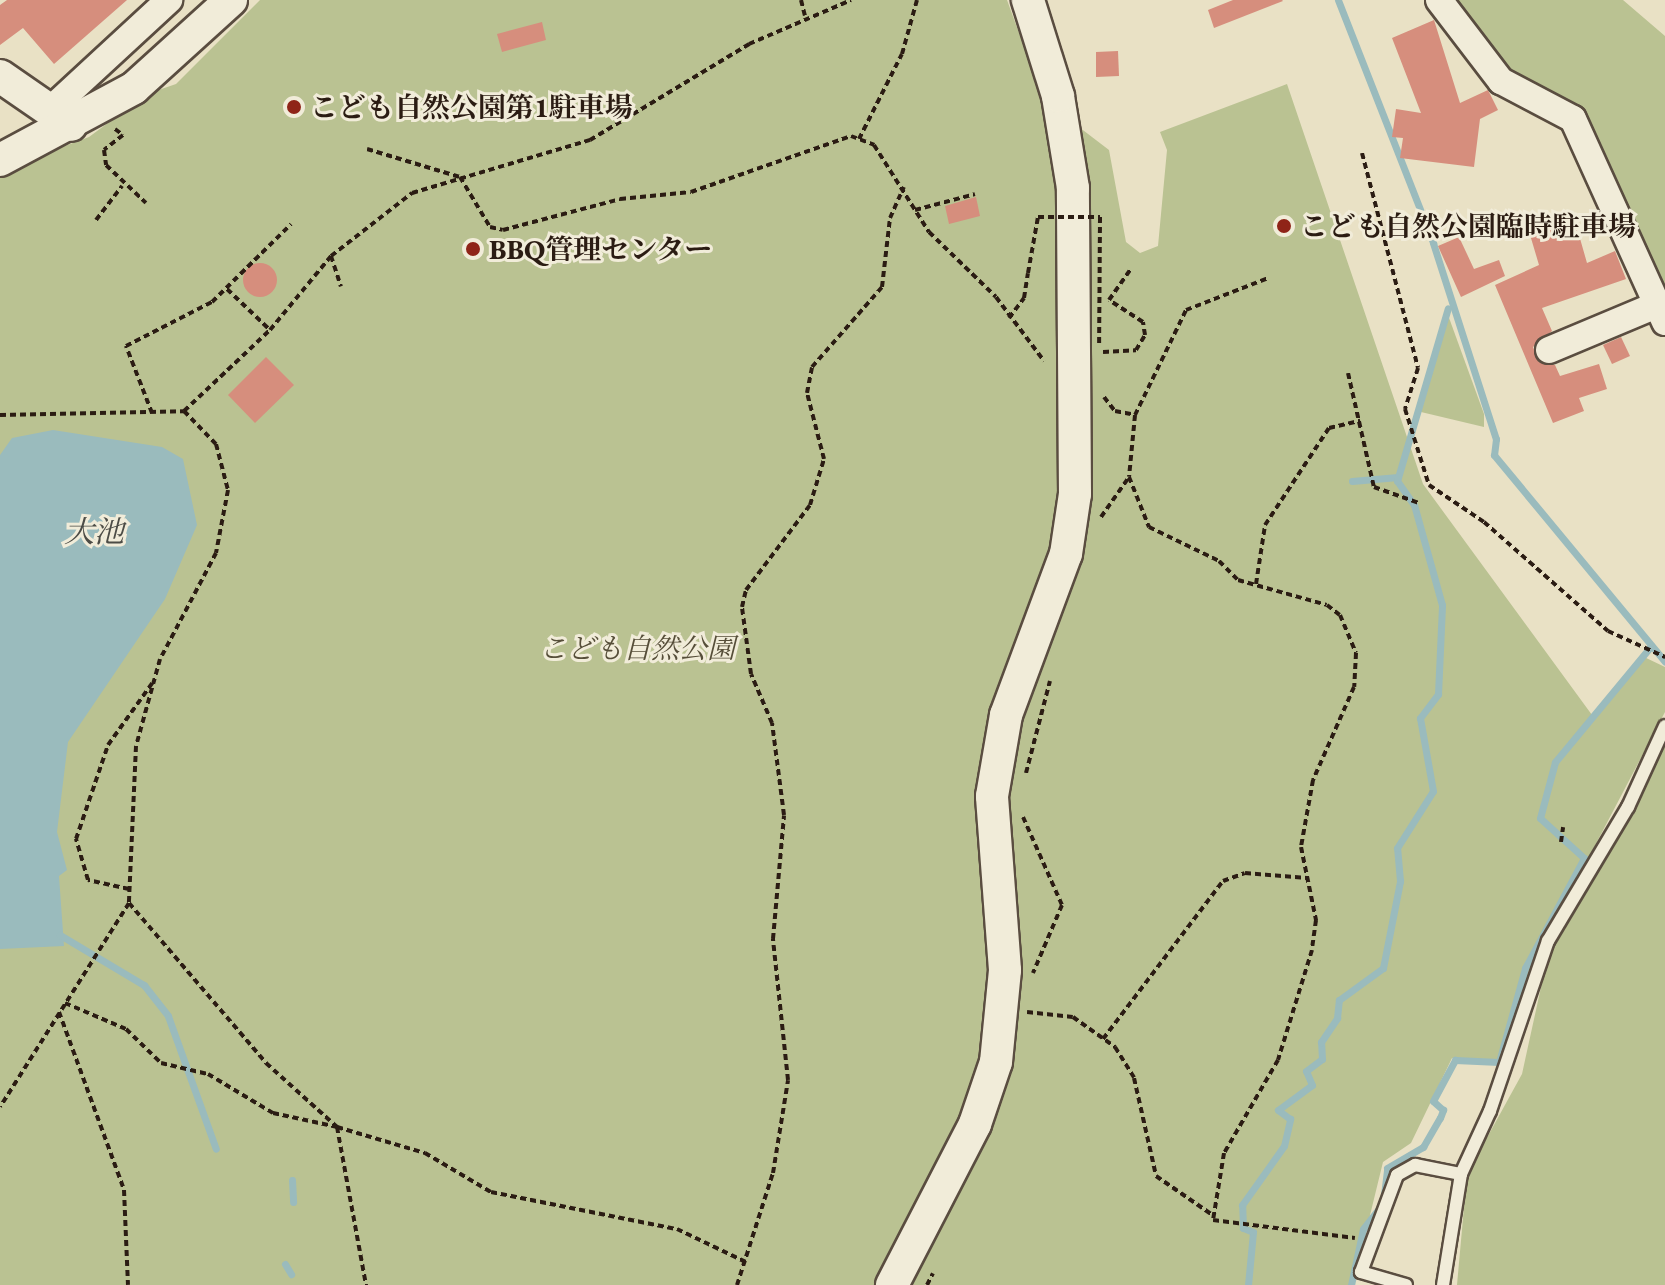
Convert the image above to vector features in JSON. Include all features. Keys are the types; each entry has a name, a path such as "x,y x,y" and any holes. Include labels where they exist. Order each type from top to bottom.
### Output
{"street":[{"path":"0,160 72,116 145,79 231,0"},
{"path":"892,1285 975,1124 996,1062 1005,970 991,827 998,754 1066,554 1075,494 1073,188 1058,96 1028,0"},
{"path":"1439,0 1501,81 1573,119 1662,313 1549,350"},
{"path":"72,116 161,2"},
{"path":"0,76 72,116"}],"lane":[{"path":"1443,1285 1461,1174 1496,1098 1548,941 1628,807 1665,726"},
{"path":"1406,1285 1361,1272 1397,1175 1415,1165 1461,1174"}],"path":[{"path":"801,0 805,16"},
{"path":"0,415 184,411 270,330 331,256 412,193 613,129 805,16 851,0"},
{"path":"859,139 902,54 917,0"},
{"path":"72,116 123,135 104,150 122,186 146,203"},
{"path":"367,149 460,177 490,227 503,230 620,199 691,192 835,137 859,139 874,145 904,187 915,210 1044,361"},
{"path":"1362,153 1418,368 1405,409 1429,485 1484,522 1608,631 1665,657"},
{"path":"96,220 122,186"},
{"path":"737,1285 773,1173 788,1080 773,939 784,815 772,723 751,674 742,607 746,590 810,505 824,459 807,393 812,367 882,287 890,218 904,187"},
{"path":"915,210 975,194"},
{"path":"1009,318 1024,298 1038,217 1100,217 1099,352 1136,350 1145,335 1143,322 1109,300 1131,268"},
{"path":"152,413 126,346 227,289 291,224"},
{"path":"331,256 341,286"},
{"path":"1214,1216 1224,1153 1278,1060 1312,950 1316,920 1301,847 1313,780 1359,667 1340,615 1309,595 1238,580 1219,561 1149,527 1129,477 1135,415 1186,310 1268,278"},
{"path":"227,289 270,330"},
{"path":"1348,373 1374,487 1419,503"},
{"path":"1101,388 1115,411 1135,415"},
{"path":"129,889 88,880 76,839 108,745 154,681 216,553 228,490 216,444 184,411"},
{"path":"1256,584 1265,525 1329,428 1360,421"},
{"path":"1092,530 1129,477"},
{"path":"1024,778 1053,672"},
{"path":"0,1107 129,903 136,746 154,681"},
{"path":"1022,810 1062,905 1029,989"},
{"path":"1561,842 1563,827"},
{"path":"1103,1039 1223,881 1245,873 1307,878"},
{"path":"129,903 266,1063 337,1127 366,1285"},
{"path":"1028,1001 1028,1013"},
{"path":"65,1003 126,1029 161,1063 208,1074 273,1113 310,1118 425,1153 491,1192 677,1229 746,1262"},
{"path":"59,1012 124,1190 128,1285"},
{"path":"1021,1012 1073,1017 1103,1039 1134,1078 1156,1176 1214,1216 1364,1239"}],"green space":[{"name":"こども自然公園","path":"260,0 1007,0 1050,118 1075,124 1109,150 1126,242 1140,253 1158,246 1167,150 1160,132 1287,84 1423,484 1592,715 1642,656 1665,667 1665,712 1546,939 1507,1061 1452,1058 1411,1143 1383,1162 1353,1285 0,1285 0,170 89,137 147,94 176,84"},
{"path":"1444,0 1623,0 1665,36 1665,307 1579,114 1503,73"},
{"path":"1448,315 1484,414 1484,427 1421,412"},
{"path":"1665,738 1665,1285 1457,1285 1467,1174 1522,1074 1550,946 1629,818"}],"water":[{"name":"大池","path":"53,430 162,447 183,459 197,525 165,599 68,742 57,832 67,870 59,876 64,946 0,949 0,455 12,438"}],"building":[{"path":"7,0 127,0 54,64 23,28 0,45 0,5"},
{"path":"1233,0 1283,1 1214,28 1208,10"},
{"path":"1434,20 1460,103 1488,90 1498,110 1480,119 1474,167 1400,158 1403,138 1392,137 1396,109 1421,113 1392,38"},
{"path":"542,22 546,40 502,52 497,34"},
{"path":"1118,51 1119,76 1096,77 1096,52"},
{"path":"976,197 980,216 949,224 945,206"},
{"path":"1573,214 1587,263 1615,251 1626,279 1542,308 1552,331 1533,347 1539,362 1555,365 1560,376 1599,364 1607,389 1579,398 1584,411 1553,423 1495,285 1539,265 1528,228"},
{"path":"1459,237 1474,269 1499,260 1505,276 1461,297 1438,246"},
{"path":"260,263 272,268 277,280 272,292 260,297 248,292 243,280 248,268"},
{"path":"1621,337 1630,356 1612,364 1603,345"},
{"path":"266,357 294,385 255,423 228,395"}],"waterway":[{"path":"1338,0 1433,243 1496,439 1494,455 1665,662"},
{"path":"1248,1285 1253,1232 1243,1228 1242,1205 1284,1146 1290,1119 1278,1110 1312,1085 1306,1071 1322,1059 1321,1042 1337,1018 1339,1000 1383,968 1400,881 1397,848 1433,791 1420,718 1438,694 1442,605 1414,505 1397,481 1448,308"},
{"path":"1352,481 1398,477"},
{"path":"1351,1285 1363,1229 1383,1203 1387,1168 1423,1147 1443,1110 1433,1101 1455,1060 1499,1062 1525,968 1584,858 1540,818 1555,762 1651,646"},
{"path":"60,935 144,985 168,1016 216,1149"},
{"path":"292,1180 293,1202"},
{"path":"285,1264 291,1274"}],"place":[{"name":"こども自然公園第1駐車場","path":"294,107"},
{"name":"こども自然公園臨時駐車場","path":"1284,226"},
{"name":"BBQ管理センター","path":"473,249"}]}
